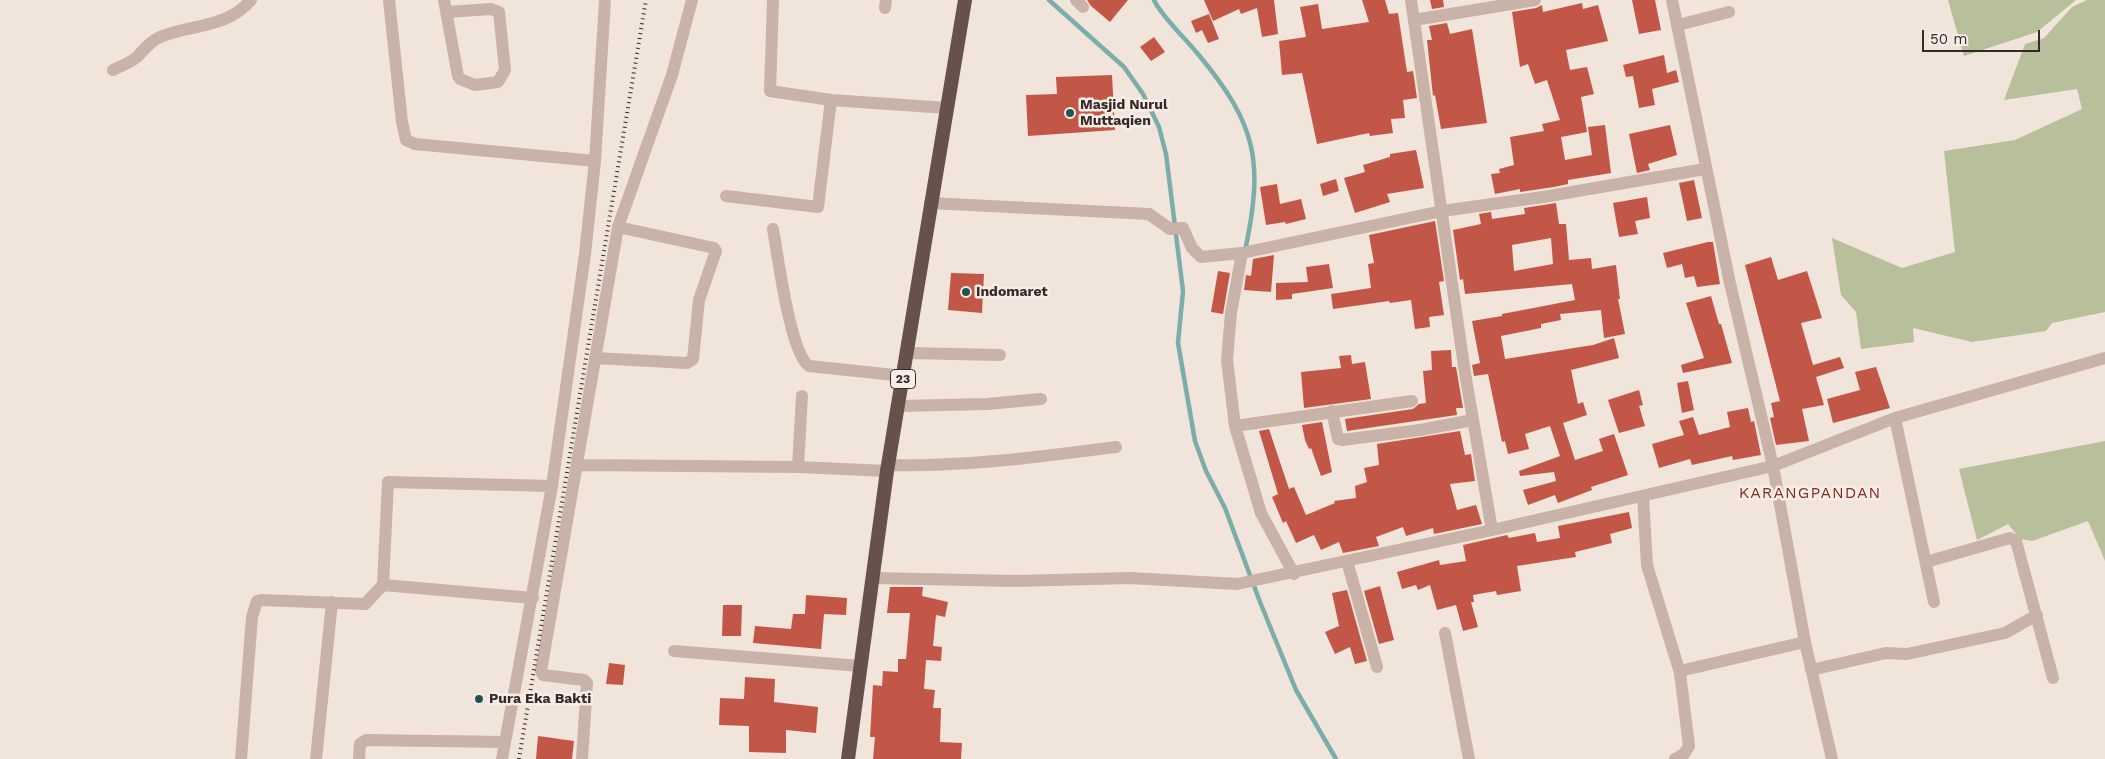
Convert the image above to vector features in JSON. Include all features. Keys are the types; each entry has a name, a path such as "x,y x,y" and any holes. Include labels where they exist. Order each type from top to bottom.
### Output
{"highway":[{"name":"23","path":"848,759 888,468 908,353 930,203 965,0"}],"street":[{"path":"113,70 136,58 151,42 161,36 217,22 237,12 251,0"},
{"path":"389,0 402,122 406,140 415,144 595,161"},
{"path":"502,759 552,486 585,254 595,161 605,0"},
{"path":"582,759 587,682 584,680 543,675 541,671 618,227 672,75 692,0"},
{"path":"773,0 770,91 831,100 947,108"},
{"path":"1412,0 1473,420 1492,530"},
{"path":"1414,20 1535,0"},
{"path":"1672,0 1705,169 1738,321 1748,356 1773,466 1805,642 1832,759"},
{"path":"445,6 491,9 498,12 505,70 498,82 475,85 460,79 445,6"},
{"path":"1678,25 1729,12"},
{"path":"726,196 818,207 831,100"},
{"path":"930,203 1149,214 1176,229 1201,257 1246,252 1442,211 1552,196 1705,169"},
{"path":"595,358 687,362 693,360 699,300 716,252 714,248 618,227"},
{"path":"772,230 794,339 804,362 809,366 904,376"},
{"path":"1246,252 1231,313 1228,360 1235,426 1261,513 1292,574"},
{"path":"908,353 1000,355"},
{"path":"872,578 1016,581 1130,578 1237,584 1292,574 1492,530 1773,466 1895,418 2105,358"},
{"path":"798,467 802,396"},
{"path":"899,406 987,404 1041,399"},
{"path":"1235,426 1412,401"},
{"path":"1332,411 1335,434 1338,439 1342,440 1420,430 1473,420"},
{"path":"1895,418 1934,602"},
{"path":"578,466 888,468 980,464 1116,447"},
{"path":"241,759 252,617 257,601 365,604 383,585 388,482 552,486"},
{"path":"1644,496 1647,565 1680,674 1689,746 1684,754 1675,759"},
{"path":"1926,562 2013,539 2018,544 2054,678"},
{"path":"1347,561 1377,666"},
{"path":"383,585 533,598"},
{"path":"316,759 332,602"},
{"path":"1811,670 1886,653 1907,654 2005,633 2037,614"},
{"path":"1445,633 1469,759"},
{"path":"1680,674 1684,670 1805,642"},
{"path":"674,651 860,666"},
{"path":"359,759 360,744 366,740 505,742"}],"green space":[{"path":"1948,0 2076,0 2037,32 1964,56"},
{"path":"2087,0 2105,0 2105,312 2052,323 2046,331 1972,342 1913,328 1914,342 1861,349 1856,312 1841,295 1832,238 1902,268 1955,252 1944,151 2015,140 2082,109 2077,89 2004,100 2025,44 2044,38 2072,7"},
{"path":"2105,441 2105,561 2088,521 2032,541 2020,539 2008,524 1977,540 1959,469"}],"building":[{"path":"1087,0 1128,0 1110,22 1091,6"},
{"path":"1204,0 1274,0 1278,34 1262,37 1257,8 1241,14 1239,9 1213,21"},
{"path":"1362,0 1385,0 1389,14 1398,13 1407,72 1413,71 1417,98 1403,100 1405,118 1391,119 1393,133 1370,136 1369,133 1317,144 1302,73 1282,75 1279,41 1306,37 1300,7 1318,4 1322,29 1369,22"},
{"path":"1430,0 1443,0 1444,7 1432,9"},
{"path":"1632,0 1655,0 1661,30 1639,34"},
{"path":"1582,3 1583,9 1598,5 1608,41 1566,50 1570,70 1587,67 1594,94 1581,97 1587,132 1561,137 1565,160 1592,155 1588,127 1605,125 1611,173 1568,180 1568,184 1554,187 1520,192 1520,189 1495,194 1491,174 1500,173 1499,169 1514,165 1510,137 1544,131 1542,124 1560,120 1547,80 1535,84 1528,64 1520,67 1512,12 1536,8 1542,5 1543,12"},
{"path":"1209,14 1219,39 1208,43 1202,30 1196,33 1191,21"},
{"path":"1447,23 1450,34 1472,29 1487,123 1441,129 1435,95 1433,96 1427,40 1432,40 1429,26"},
{"path":"1154,37 1165,52 1151,61 1140,47"},
{"path":"1664,55 1667,73 1676,70 1679,82 1652,89 1655,105 1639,108 1633,76 1626,77 1623,65"},
{"name":"Masjid Nurul Muttaqien","path":"1112,75 1115,130 1028,136 1026,95 1057,94 1056,77"},
{"path":"1670,125 1677,155 1648,164 1650,170 1637,173 1629,134"},
{"path":"1416,150 1424,188 1387,194 1390,202 1355,213 1344,178 1365,172 1363,165 1390,157 1390,154"},
{"path":"1336,179 1339,191 1323,196 1320,184"},
{"path":"1694,180 1702,218 1687,221 1679,183"},
{"path":"1277,184 1280,204 1301,199 1306,219 1286,224 1285,222 1266,225 1260,187"},
{"path":"1647,197 1650,218 1635,221 1638,234 1619,237 1613,203"},
{"path":"1556,203 1559,224 1566,224 1569,260 1591,258 1592,269 1616,265 1620,299 1618,299 1625,334 1604,338 1601,310 1560,314 1561,320 1541,324 1541,328 1501,336 1505,359 1593,345 1614,338 1619,358 1571,370 1578,404 1583,402 1587,415 1563,423 1575,460 1603,451 1599,439 1614,434 1628,475 1591,487 1592,490 1558,503 1555,495 1528,505 1523,490 1556,481 1554,472 1520,476 1519,471 1560,456 1550,426 1525,434 1529,449 1508,454 1505,441 1502,442 1488,374 1474,376 1472,365 1480,363 1472,321 1575,300 1572,284 1465,294 1463,279 1460,280 1453,230 1481,224 1479,214 1491,212 1492,219 1525,214 1524,208","holes":["1551,238 1553,264 1514,271 1512,245"]},
{"path":"1435,221 1444,281 1439,282 1444,315 1429,317 1430,327 1415,329 1411,300 1390,303 1389,301 1333,309 1331,294 1371,288 1368,264 1374,263 1369,235"},
{"path":"1713,242 1720,284 1697,287 1694,276 1685,278 1682,264 1667,268 1663,253"},
{"path":"1274,255 1271,292 1244,290 1246,275 1251,276 1253,259"},
{"path":"1771,257 1778,280 1807,271 1822,318 1801,323 1813,365 1840,357 1844,368 1816,377 1824,405 1802,409 1809,441 1776,445 1770,418 1774,417 1771,403 1780,401 1745,265"},
{"path":"1329,264 1333,288 1292,294 1292,299 1276,300 1276,283 1308,282 1306,267"},
{"path":"1218,271 1230,273 1223,314 1211,312"},
{"name":"Indomaret","path":"951,273 984,274 982,313 948,310"},
{"path":"1711,296 1732,363 1683,373 1681,365 1704,358 1686,303"},
{"path":"1451,350 1452,367 1456,367 1463,408 1456,408 1457,415 1347,431 1345,419 1413,409 1419,404 1426,403 1423,371 1432,370 1431,351"},
{"path":"1351,355 1352,364 1365,362 1371,399 1304,408 1301,372 1341,368 1339,356"},
{"path":"1876,367 1890,408 1833,423 1827,399 1860,390 1855,372"},
{"path":"1688,381 1694,410 1682,413 1677,383"},
{"path":"1639,390 1643,405 1639,406 1645,426 1619,433 1608,400"},
{"path":"1748,408 1751,422 1754,421 1761,455 1733,460 1732,456 1692,465 1690,459 1659,468 1652,444 1684,435 1679,421 1693,417 1699,435 1730,427 1727,412"},
{"path":"1322,422 1332,472 1321,476 1311,448 1309,449 1305,440 1302,425"},
{"path":"1269,429 1289,489 1294,487 1306,515 1335,503 1334,501 1356,498 1355,486 1367,482 1364,468 1379,465 1377,444 1460,431 1465,455 1471,454 1475,481 1450,484 1457,510 1476,505 1482,524 1434,534 1433,528 1406,536 1403,527 1376,537 1379,546 1343,553 1339,542 1321,550 1314,535 1296,543 1286,521 1283,523 1272,497 1278,494 1259,431"},
{"path":"1629,512 1632,528 1610,534 1612,543 1575,552 1576,557 1517,566 1521,591 1497,595 1496,591 1473,595 1474,602 1471,602 1478,627 1463,631 1456,605 1437,610 1430,585 1418,590 1416,585 1402,589 1397,572 1439,560 1440,565 1466,561 1463,545 1507,535 1509,538 1535,533 1537,542 1560,538 1558,526"},
{"path":"1380,586 1394,640 1379,644 1364,591"},
{"path":"890,587 923,587 922,596 948,602 945,617 936,615 933,646 942,647 941,661 926,660 924,689 935,690 933,708 941,708 940,742 962,743 961,759 873,759 875,737 870,737 873,685 882,686 883,671 898,672 898,659 906,659 910,613 887,613"},
{"path":"1347,590 1367,661 1355,664 1350,647 1335,654 1325,632 1339,626 1332,593"},
{"path":"806,595 847,598 846,615 824,614 821,649 753,643 755,626 791,629 793,614 805,614"},
{"path":"723,605 742,605 741,636 722,636"},
{"path":"609,663 625,665 623,685 606,684"},
{"path":"745,677 775,679 774,702 818,707 816,733 786,730 786,753 749,752 749,726 719,725 720,698 744,699"},
{"path":"538,736 574,741 572,759 536,759"}],"waterway":[{"path":"1049,0 1124,67 1143,94 1159,127 1166,154 1183,291 1178,343 1195,441 1206,471 1225,508 1260,602 1296,690 1336,759"},
{"path":"1154,0 1168,20 1218,79 1244,124 1251,145 1254,168 1251,220 1245,251"}],"railway":[{"path":"519,759 646,0"}],"place":[{"name":"Masjid Nurul Muttaqien","path":"1070,113"},
{"name":"Indomaret","path":"966,292"},
{"name":"Pura Eka Bakti","path":"479,699"}],"district":[{"name":"KARANGPANDAN","path":"1810,493"}]}
